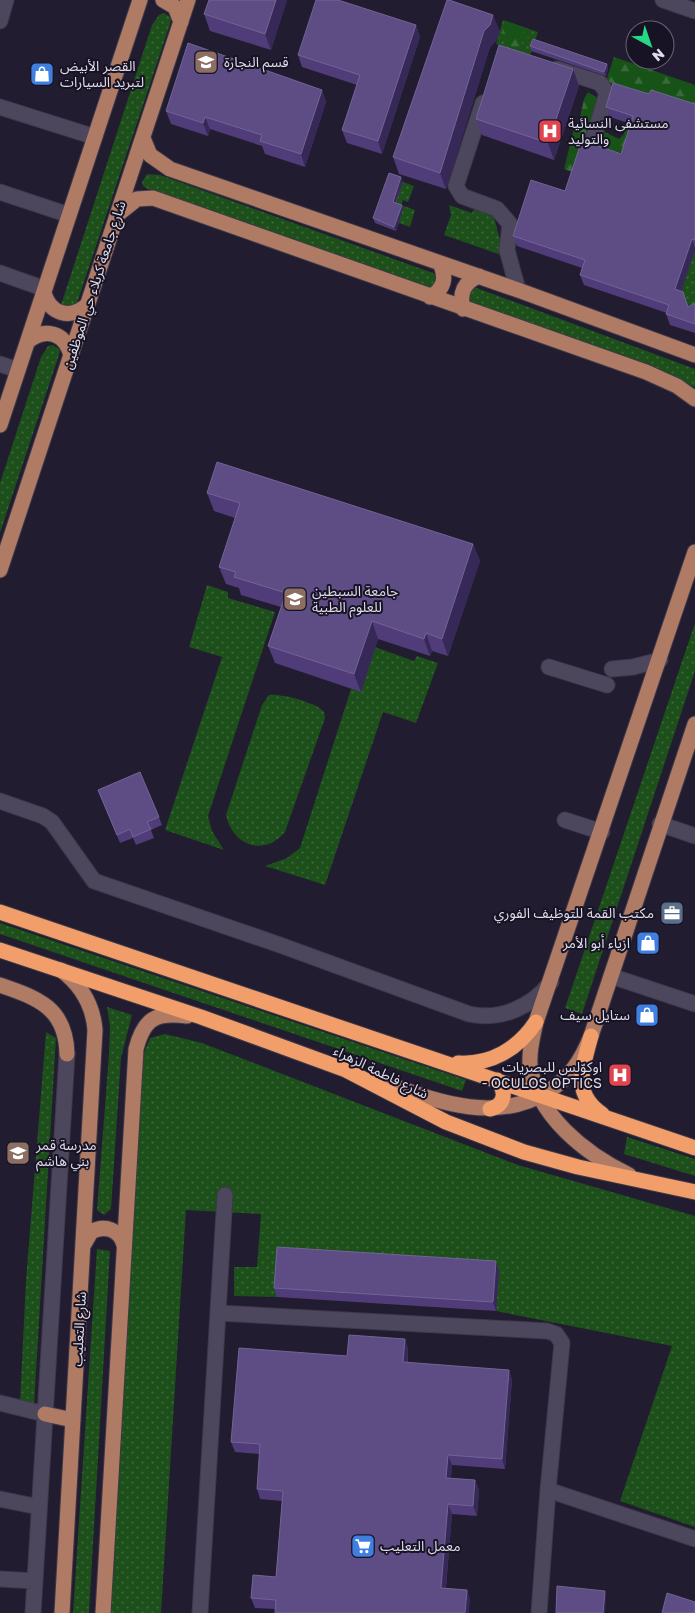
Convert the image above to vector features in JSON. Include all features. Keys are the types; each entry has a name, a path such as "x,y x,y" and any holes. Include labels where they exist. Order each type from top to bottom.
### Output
{"highway":[{"name":"شارع فاطمة الزهراء","path":"0,912 695,1148"},
{"name":"شارع فاطمة الزهراء","path":"0,950 201,1017 346,1070 440,1118 501,1144 578,1168 695,1192"},
{"path":"434,1058 465,1063 497,1056 516,1045 536,1022"},
{"path":"591,1036 582,1072 582,1092 596,1110 617,1122"},
{"path":"490,1109 499,1105 503,1099 504,1090 497,1080"}],"main road":[{"path":"162,0 175,7 181,22"},
{"name":"شارع جامعة كربلاء حي الموظفين","path":"0,570 188,0"},
{"path":"0,425 95,137 143,2"},
{"path":"143,138 150,155 170,168 479,276 695,356"},
{"path":"118,214 137,199 153,198 646,372 677,386 695,399"},
{"path":"430,297 442,286 444,279 440,263"},
{"path":"463,309 461,292 465,285 479,276"},
{"path":"44,291 51,307 66,314 81,311 87,305"},
{"path":"28,341 42,333 58,335 69,347 71,355"},
{"path":"649,1182 629,1176 594,1155 564,1128 540,1096 532,1071 530,1055 536,1022 602,832 695,552"},
{"path":"346,1070 434,1099 490,1109 513,1106 540,1096 567,1076 581,1059 591,1036 660,824 695,724"},
{"name":"شارع التعليب","path":"61,970 77,984 88,1003 94,1023 95,1045 62,1613"},
{"path":"0,985 33,996 50,1008 65,1034 67,1054"},
{"path":"103,1613 134,1058 141,1034 156,1016 168,1014 201,1017"},
{"path":"530,1055 535,1071 544,1079 556,1081 567,1076"},
{"path":"86,1202 90,1213 102,1221 117,1218 126,1205"},
{"path":"83,1246 91,1232 106,1228 116,1232 124,1245"},
{"path":"45,1414 73,1420"}],"street":[{"path":"665,0 695,11"},
{"path":"545,65 600,83 607,93 592,143"},
{"path":"488,86 456,186 462,196 497,209 510,224 507,250 518,290"},
{"path":"0,107 95,137"},
{"path":"0,192 69,215"},
{"path":"0,274 44,291"},
{"path":"0,364 18,370"},
{"path":"612,670 660,660"},
{"path":"549,667 607,685"},
{"path":"0,801 43,816 52,822 94,881 280,945 469,1014 484,1018 497,1017 512,1011 536,996 551,982"},
{"path":"565,820 602,832"},
{"path":"660,824 695,836"},
{"path":"611,976 695,1004"},
{"path":"33,1613 67,1054"},
{"path":"200,1613 224,1194"},
{"path":"218,1313 547,1331 556,1334 562,1343 539,1613"},
{"path":"0,1403 45,1414"},
{"path":"548,1490 695,1539"},
{"path":"0,1499 39,1507"},
{"path":"0,1579 35,1582"}],"green space":[{"path":"164,13 171,18 170,24 75,309 60,308 152,25 159,15"},
{"path":"503,20 538,32 530,56 496,44"},
{"path":"506,21 524,27 523,33 528,36 527,42 519,43 519,50 506,43 502,35 503,26"},
{"path":"614,57 625,61 625,70 652,70 695,85 695,113 640,94 632,88 628,90 606,81"},
{"path":"588,92 602,101 578,174 564,169 574,128 580,117 584,99"},
{"path":"623,124 629,126 633,133 626,154 621,152 615,157 596,152 599,133 603,131 619,139 624,134"},
{"path":"147,174 160,175 433,273 439,279 432,288 428,287 148,189 143,186 142,182"},
{"path":"403,182 414,186 408,202 403,200 401,205 415,210 410,227 388,219"},
{"path":"449,205 472,213 474,209 494,217 504,256 444,235 451,215"},
{"path":"695,250 695,320 679,299"},
{"path":"474,287 695,369 695,387 467,301 470,288"},
{"path":"53,345 60,350 59,355 0,533 0,483 41,357 48,346"},
{"path":"207,585 228,592 228,598 275,612 208,816 212,831 224,850 165,830 222,657 189,647"},
{"path":"695,623 695,671 582,1014 565,1008"},
{"path":"375,647 414,661 417,656 438,663 416,723 383,712 325,885 265,866 287,858 300,848 351,689 361,691"},
{"path":"269,695 307,702 324,712 325,718 285,832 277,840 259,846 242,841 230,826 226,815 262,705"},
{"path":"0,923 466,1080 462,1091 0,934"},
{"path":"107,1007 132,1015 121,1058 111,1209 104,1215 97,1210 109,1054 110,1026"},
{"path":"46,1032 56,1038 34,1405 20,1402 26,1280"},
{"path":"165,1034 202,1043 518,1165 695,1216 695,1527 620,1501 672,1346 496,1311 499,1270 280,1256 277,1297 234,1296 234,1267 257,1267 261,1214 186,1210 161,1613 108,1613 141,1060 150,1038"},
{"path":"627,1137 695,1159 695,1176 624,1154"},
{"path":"97,1249 110,1251 89,1613 73,1613"}],"building":[{"path":"209,0 276,0 265,34 204,14"},
{"path":"316,0 338,0 416,25 378,141 342,130 360,75 298,55"},
{"path":"447,0 493,15 490,25 484,31 440,173 393,157"},
{"path":"533,39 607,64 604,72 530,46"},
{"path":"188,43 322,90 301,154 260,141 262,135 205,117 203,123 166,111"},
{"path":"499,45 573,69 548,143 476,119"},
{"path":"613,83 649,94 651,90 695,104 695,240 692,239 675,289 683,292 688,307 695,303 695,324 666,314 669,305 580,275 585,260 513,236 531,180 565,191 582,140 621,154 633,116 606,107"},
{"path":"389,173 401,177 393,202 402,205 394,227 373,218"},
{"path":"217,462 473,544 442,639 426,633 424,639 372,621 354,674 268,646 286,593 234,577 236,572 219,567 240,503 207,493"},
{"path":"140,772 159,817 147,822 151,829 133,837 130,829 117,835 98,790"},
{"path":"277,1247 496,1261 493,1302 274,1288"},
{"path":"349,1335 405,1339 403,1362 509,1370 502,1459 448,1455 446,1478 475,1480 473,1506 448,1504 441,1588 467,1590 465,1613 275,1613 276,1600 251,1598 253,1575 276,1577 283,1491 257,1489 260,1444 231,1442 239,1348 347,1356"},
{"path":"557,1586 605,1591 603,1613 556,1613"},
{"path":"667,1593 695,1602 695,1613 662,1613"}],"place":[{"name":"قسم النجارة","path":"206,62"},
{"name":"القصر الأبيض لتبريد السيارات","path":"42,74"},
{"name":"مستشفى النسائية والتوليد","path":"550,131"},
{"name":"جامعة السبطين للعلوم الطبية","path":"295,599"},
{"name":"مكتب القمة للتوظيف الفوري","path":"672,913"},
{"name":"ازياء أبو الأمر","path":"648,943"},
{"name":"ستايل سيف","path":"647,1015"},
{"name":"اوكوّلس للبصريات - OCULOS OPTICS","path":"620,1075"},
{"name":"مدرسة قمر بني هاشم","path":"18,1153"},
{"name":"معمل التعليب","path":"363,1546"}]}
